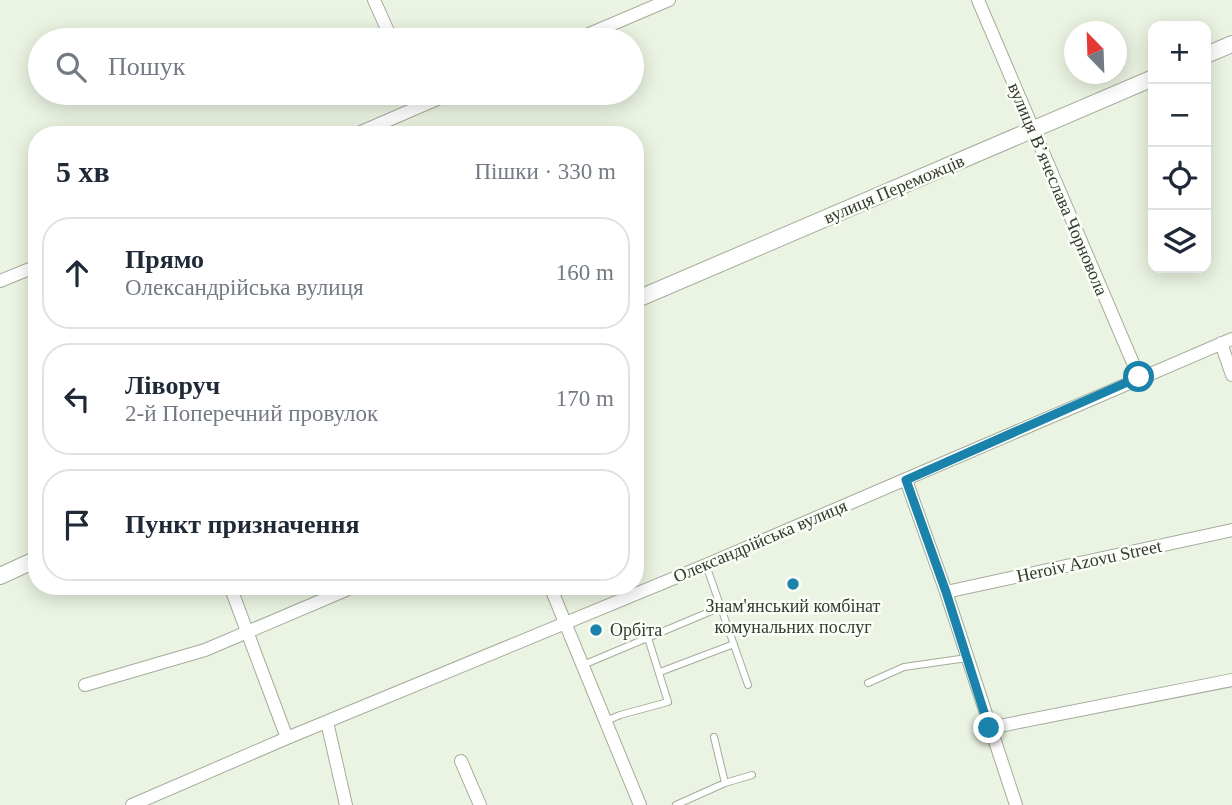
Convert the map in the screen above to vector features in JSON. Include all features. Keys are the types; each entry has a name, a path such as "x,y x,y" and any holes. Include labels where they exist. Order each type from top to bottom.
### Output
{"street":[{"path":"374,0 387,28"},
{"path":"603,28 669,0"},
{"name":"вулиця Вʼячеслава Чорновола","path":"982,1 1033,130 1139,377"},
{"path":"1211,53 1232,44"},
{"name":"вулиця Переможців","path":"644,296 1148,80"},
{"path":"373,126 409,105"},
{"path":"0,281 28,270"},
{"path":"1226,341 1232,375"},
{"name":"Олександрійська вулиця","path":"644,591 1226,341"},
{"path":"906,480 1016,805"},
{"name":"Heroiv Azovu Street","path":"946,592 1232,530"},
{"path":"0,576 28,563"},
{"path":"233,595 287,737"},
{"path":"85,685 205,649 334,595"},
{"path":"554,595 640,805"},
{"name":"Олександрійська вулиця","path":"137,804 287,737 633,595"},
{"path":"989,728 1232,680"},
{"path":"327,722 346,805"},
{"path":"461,761 480,805"}],"lane":[{"path":"706,565 748,685"},
{"path":"583,665 722,607"},
{"path":"606,721 668,702 648,638"},
{"path":"660,672 734,644"},
{"path":"868,683 904,667 967,658"},
{"path":"714,737 725,783"},
{"path":"676,805 725,783 752,775"}],"place":[{"name":"Знам'янський комбінат комунальних послуг","path":"793,584"},
{"name":"Орбіта","path":"596,630"}],"route":[{"path":"989,728 946,592 906,480 1139,377"}]}
